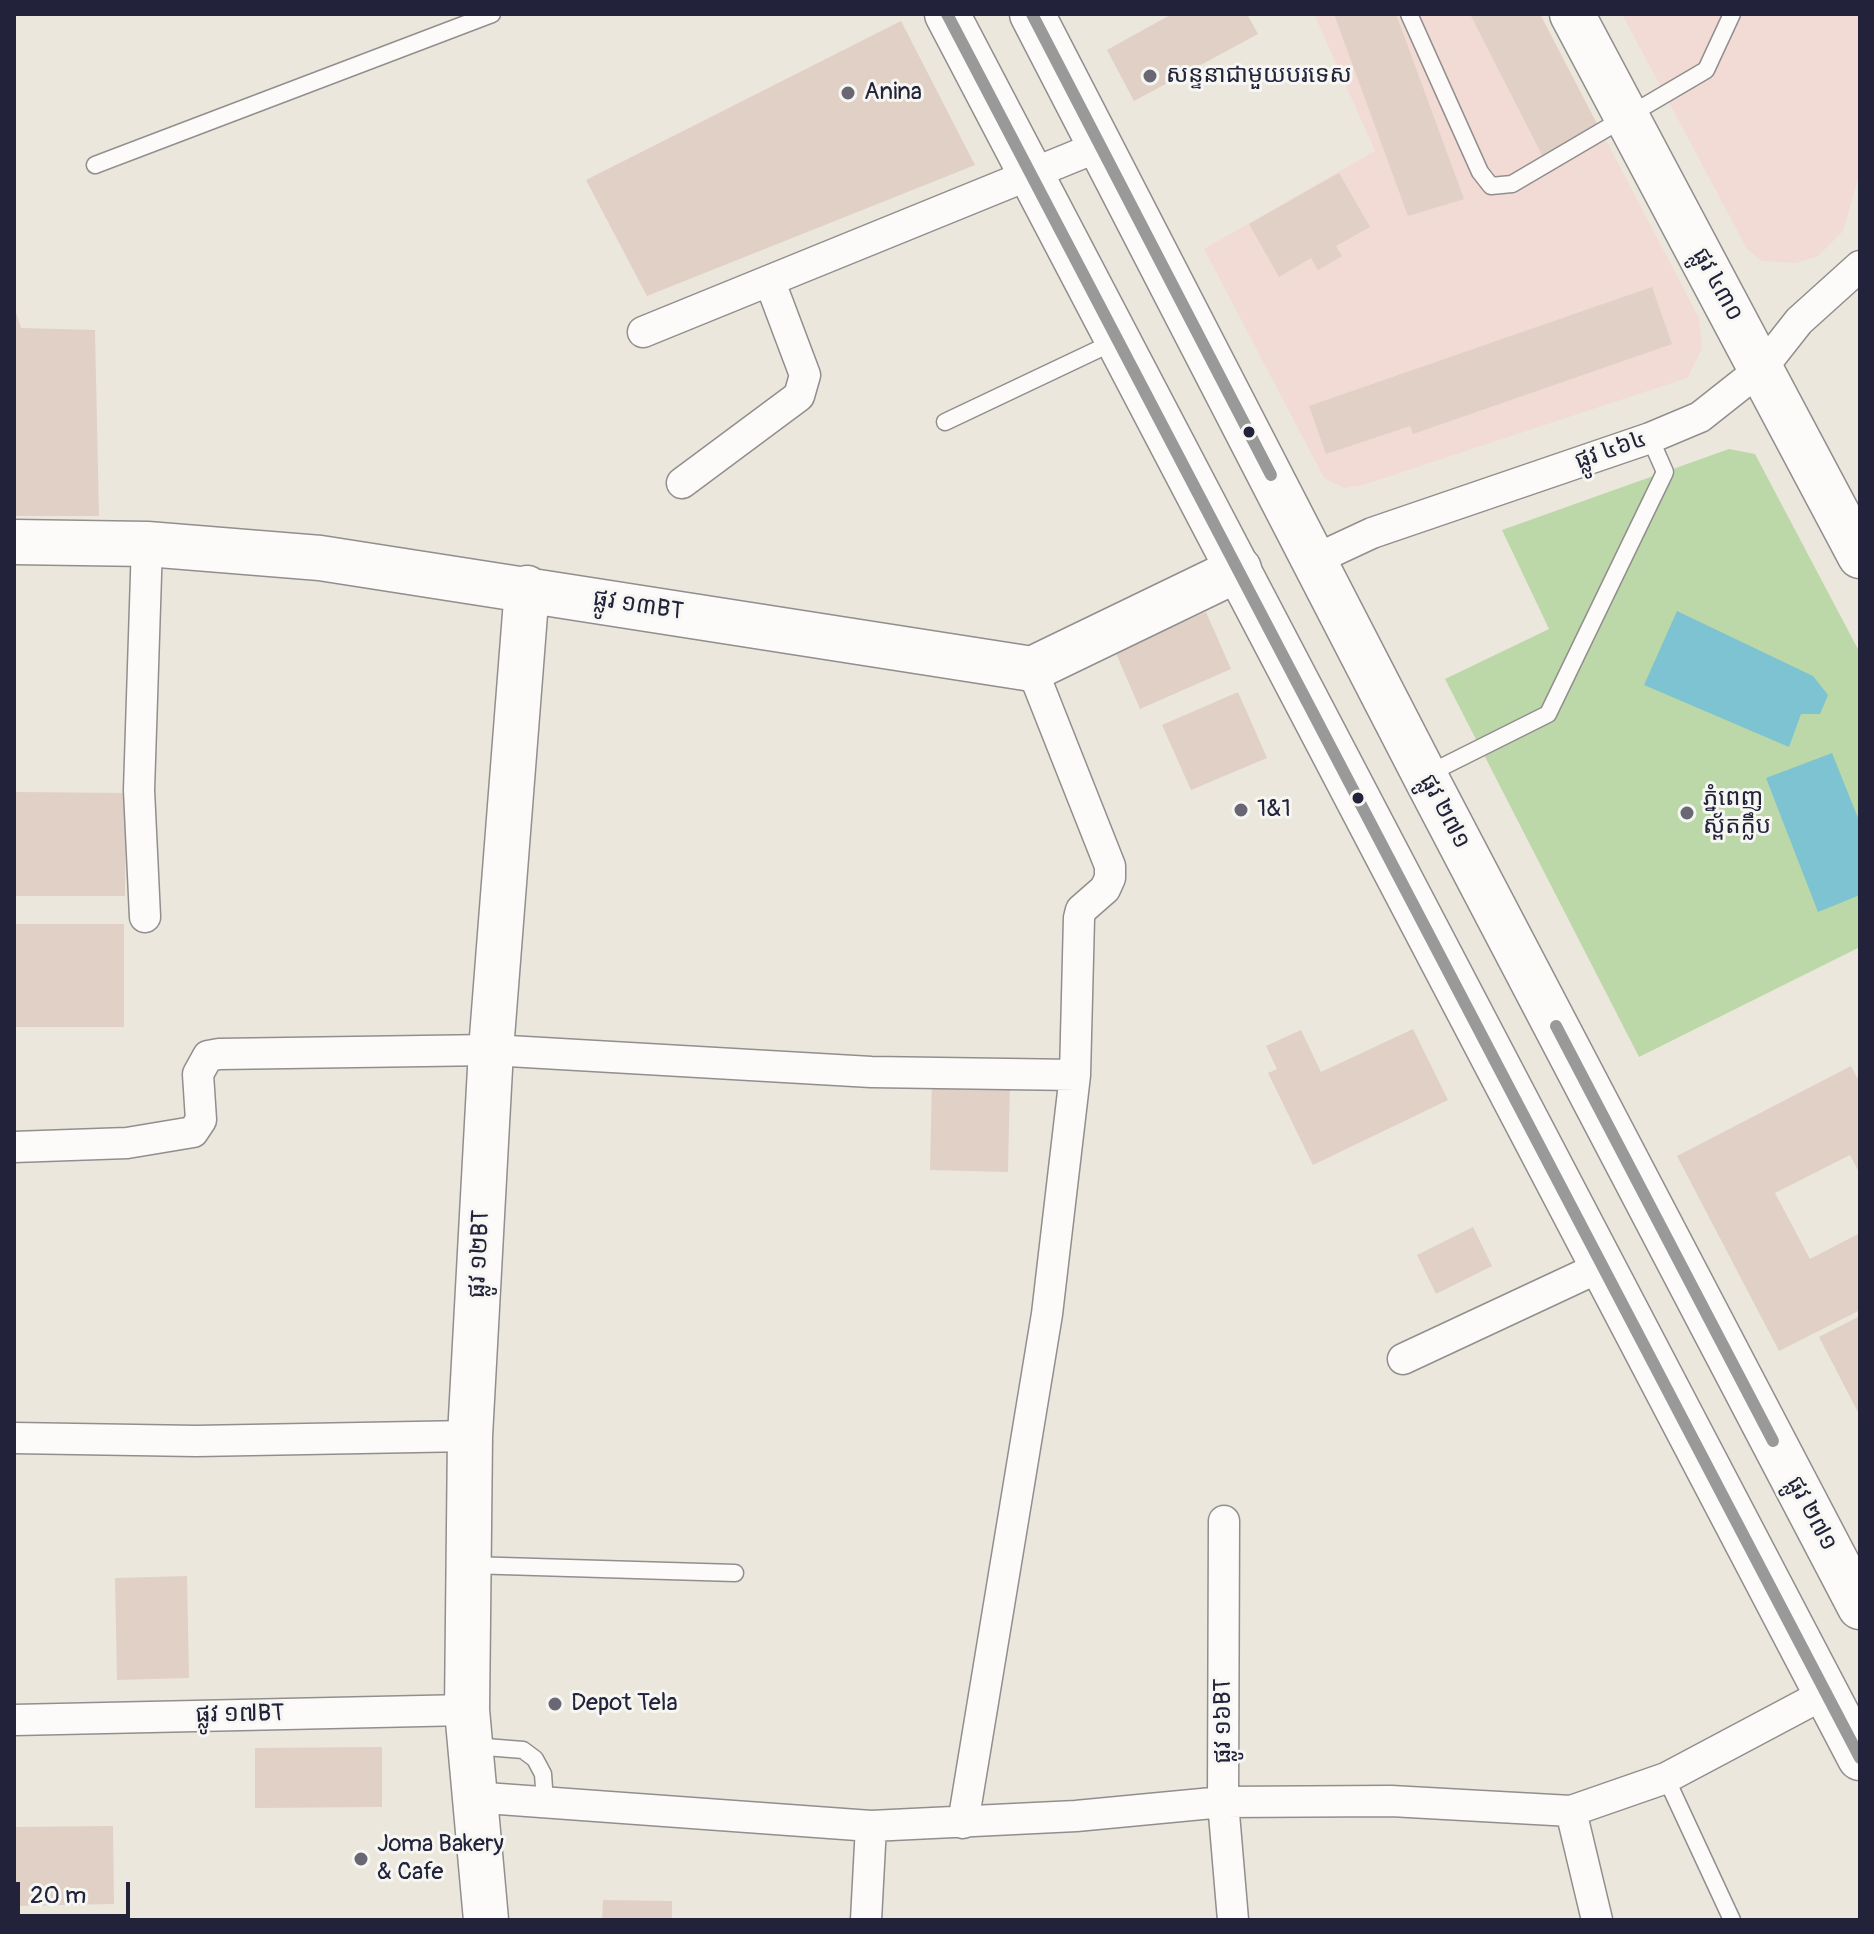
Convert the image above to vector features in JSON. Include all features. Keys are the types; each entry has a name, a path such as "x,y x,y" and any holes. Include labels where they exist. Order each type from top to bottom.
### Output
{"main road":[{"path":"947,14 1239,569 1600,1267 1860,1758"},
{"name":"ផ្លូវ ៤៣០","path":"1572,14 1860,556"},
{"name":"ផ្លូវ ២៧១","path":"1040,20 1100,146 1425,776 1860,1607"},
{"name":"ផ្លូវ ១៣BT","path":"14,542 147,544 320,558 1032,669"},
{"path":"1032,669 1239,569"},
{"name":"ផ្លូវ ១២BT","path":"486,1920 472,1797 468,1728 466,1564 491,1050 527,588"}],"street":[{"path":"643,332 1100,146"},
{"name":"ផ្លូវ ៤៦៤","path":"1314,560 1372,533 1650,438 1700,417 1762,368 1799,321 1860,266"},
{"path":"682,483 799,396 805,375 770,282"},
{"path":"145,917 139,790 147,544"},
{"path":"963,1823 1047,1314 1075,1075 1079,918 1087,902 1105,889 1110,878 1110,866 1032,669"},
{"path":"14,1147 127,1143 193,1132 201,1120 198,1074 208,1056 491,1050 871,1072 1075,1075"},
{"path":"1403,1359 1600,1267"},
{"path":"14,1438 196,1441 470,1436"},
{"name":"ផ្លូវ ១៦BT","path":"1224,1521 1223,1802 1233,1920"},
{"path":"472,1797 871,1826 963,1823 1223,1802 1391,1801 1571,1811 1666,1778 1826,1693"},
{"name":"ផ្លូវ ១៧BT","path":"14,1720 468,1728"},
{"path":"1571,1811 1597,1920"},
{"path":"866,1920 871,1826"}],"lane":[{"path":"95,165 492,14"},
{"path":"1409,14 1480,172 1491,186 1512,184 1706,70 1732,14"},
{"path":"945,422 1119,339"},
{"path":"1425,776 1548,714 1665,472 1650,438"},
{"path":"466,1564 735,1573"},
{"path":"468,1728 523,1750 535,1759 543,1774 545,1802"},
{"path":"1666,1778 1732,1920"}],"shaded area":[{"path":"1314,14 1540,14 1699,318 1702,349 1687,378 1363,485 1344,488 1324,478 1204,249 1375,151"},
{"path":"1622,14 1860,14 1860,172 1843,231 1818,256 1796,263 1762,261 1747,249"}],"green space":[{"name":"ភ្នំពេញ ស្ព័តក្លឹប","path":"1729,449 1755,454 1860,653 1860,947 1639,1057 1445,679 1549,629 1502,530"}],"water":[{"path":"1677,611 1813,676 1828,695 1820,714 1801,714 1789,747 1644,685"},
{"path":"1832,753 1860,823 1860,895 1818,912 1766,778"}],"building":[{"name":"សន្ទនាជាមួយបរទេស","path":"1172,14 1247,14 1258,34 1134,101 1107,50"},
{"path":"1334,14 1396,14 1464,199 1408,216"},
{"path":"1470,14 1540,14 1598,126 1542,155"},
{"name":"Anina","path":"901,21 975,165 647,296 586,180"},
{"path":"1339,173 1370,227 1336,246 1342,256 1318,270 1311,258 1279,277 1249,224"},
{"path":"1652,287 1672,344 1413,434 1410,426 1326,454 1309,406"},
{"path":"14,306 21,328 95,330 99,516 14,516"},
{"path":"1206,612 1231,669 1140,709 1115,651"},
{"path":"1238,692 1267,758 1191,790 1162,725"},
{"path":"14,792 126,793 125,896 14,896"},
{"path":"14,924 124,924 124,1027 14,1027"},
{"path":"1413,1029 1448,1100 1313,1165 1268,1073 1277,1069 1266,1046 1301,1030 1321,1072"},
{"path":"1851,1066 1860,1083 1860,1174 1850,1155 1775,1193 1810,1259 1860,1233 1860,1310 1779,1351 1677,1156"},
{"path":"932,1079 1010,1080 1008,1172 930,1170"},
{"path":"1473,1227 1492,1266 1436,1294 1417,1255"},
{"path":"1860,1316 1860,1416 1819,1337"},
{"path":"187,1576 189,1678 117,1680 115,1578"},
{"path":"382,1747 382,1807 255,1808 255,1748"},
{"path":"113,1826 114,1904 14,1906 14,1827"},
{"path":"603,1900 672,1901 672,1920 602,1920"}],"transit line":[{"path":"947,14 1860,1758"},
{"path":"1032,14 1271,475"},
{"path":"1556,1026 1773,1441"}],"place":[{"name":"សន្ទនាជាមួយបរទេស","path":"1150,76"},
{"name":"Anina","path":"848,93"},
{"name":"1&1","path":"1241,810"},
{"name":"ភ្នំពេញ ស្ព័តក្លឹប","path":"1687,813"},
{"name":"Depot Tela","path":"555,1704"},
{"name":"Joma Bakery & Cafe","path":"361,1859"}]}
